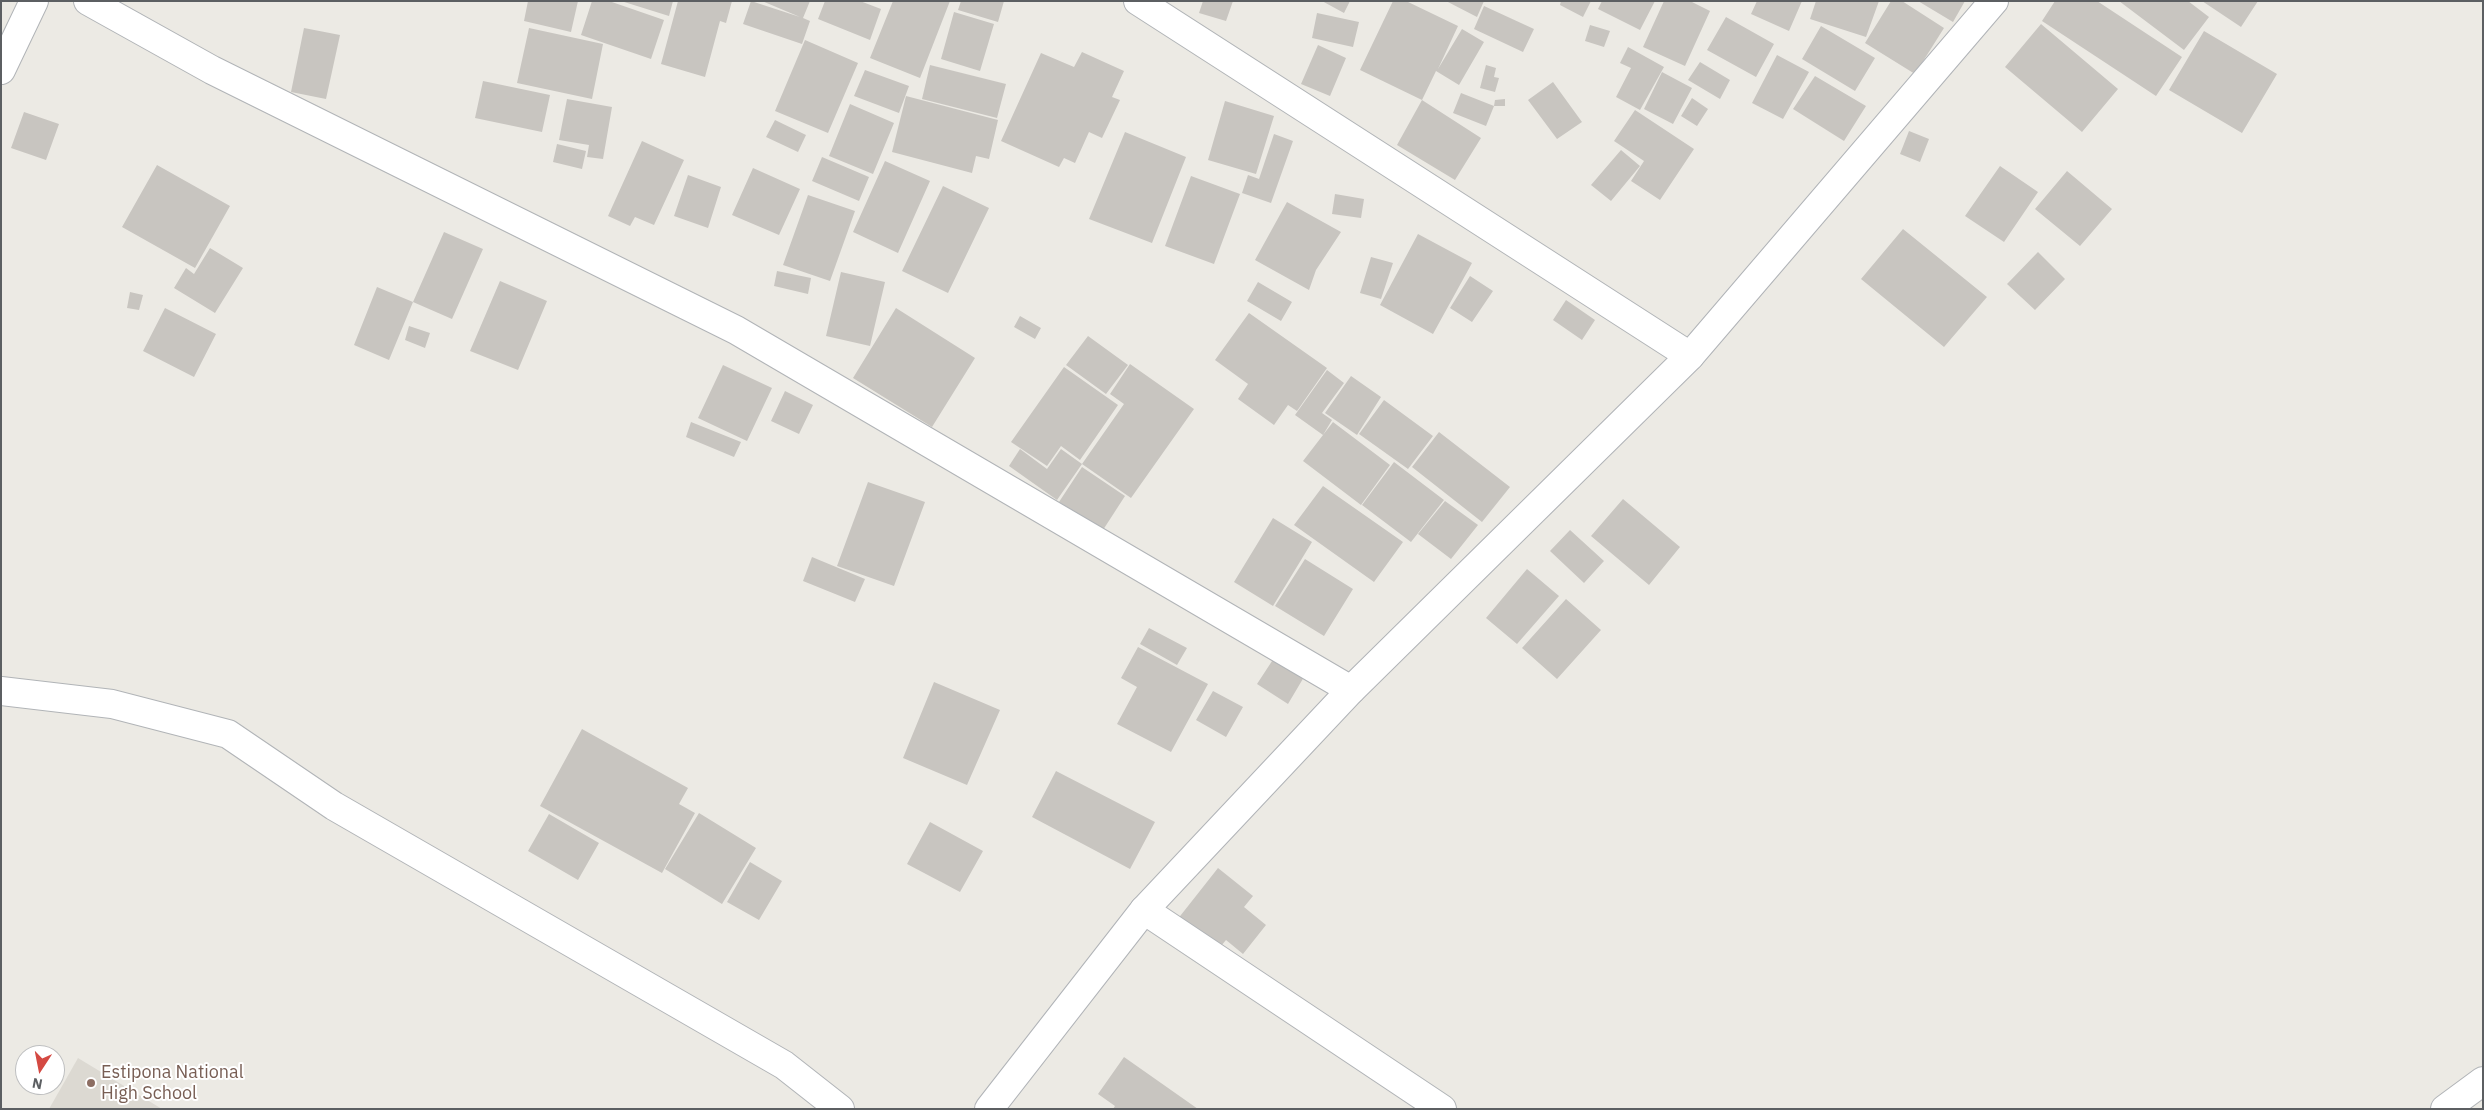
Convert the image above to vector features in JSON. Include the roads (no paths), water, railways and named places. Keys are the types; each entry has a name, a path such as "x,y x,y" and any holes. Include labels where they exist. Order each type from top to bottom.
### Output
{"street":[{"path":"1,70 34,1"},
{"path":"88,1 212,70 736,330 1352,690"},
{"path":"1138,1 1690,356"},
{"path":"989,1109 1144,910 1352,690 1690,356 1994,1"},
{"path":"1,691 112,704 228,734 334,806 784,1065 840,1109"},
{"path":"1144,910 1442,1109"},
{"path":"2445,1109 2483,1081"}],"place":[{"name":"Estipona National High School","path":"91,1083"}]}
